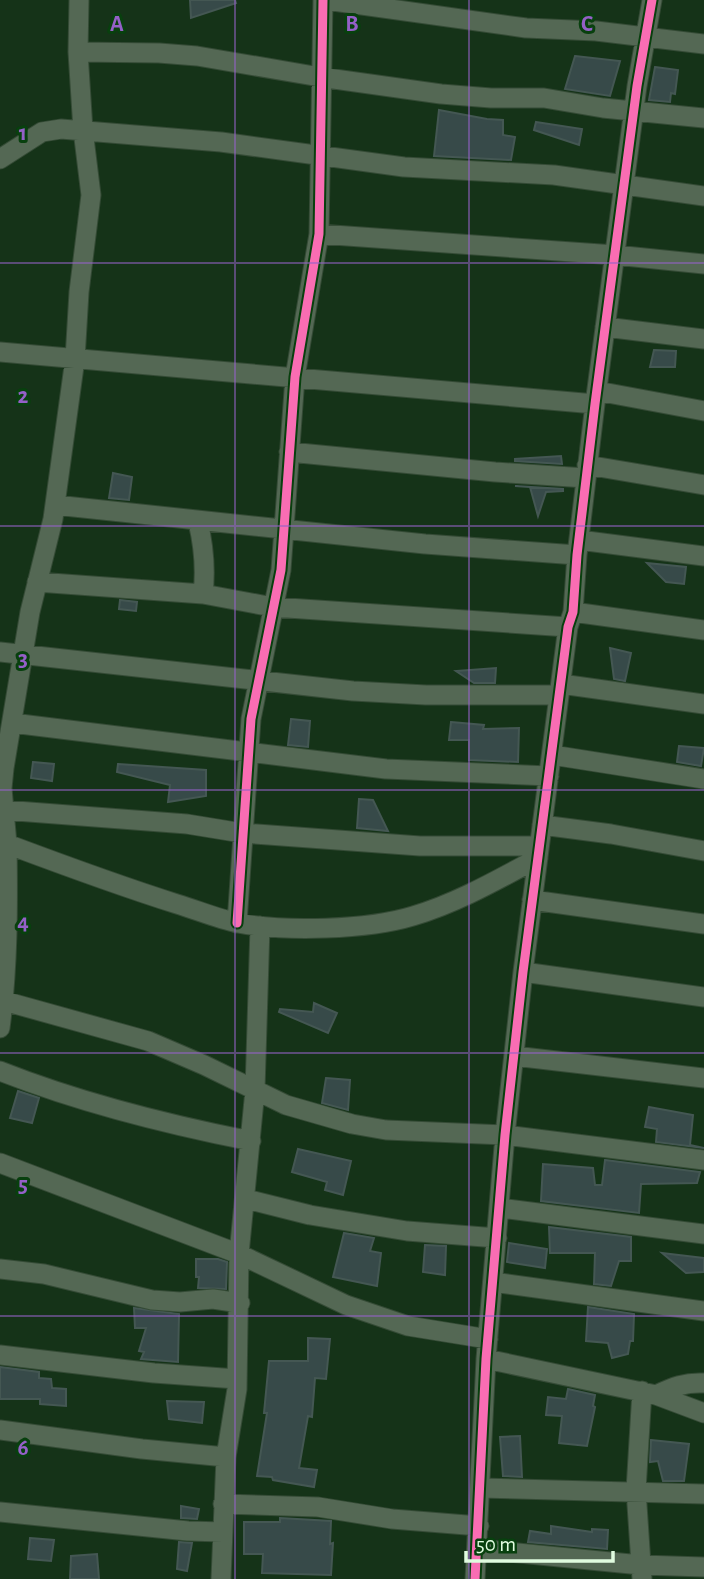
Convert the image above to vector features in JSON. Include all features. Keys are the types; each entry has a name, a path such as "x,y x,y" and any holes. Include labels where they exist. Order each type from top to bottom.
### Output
{"street":[{"path":"0,1028 4,1001 8,895 4,842 4,768 23,654 55,505 75,359 79,292 91,195 78,52 79,0"},
{"path":"237,923 247,753 257,680 281,570 295,377 319,234 320,77 325,0 526,28 704,44"},
{"path":"475,1579 487,1349 505,1135 523,972 570,620 614,255 652,0"},
{"path":"78,52 197,56 441,94 544,98 603,108 704,118"},
{"path":"0,159 42,132 83,130 221,142 392,166 554,175 704,196"},
{"path":"319,234 704,264"},
{"path":"605,327 704,339"},
{"path":"0,352 295,377 596,398 704,411"},
{"path":"289,452 495,472 587,471 704,485"},
{"path":"55,505 425,544 578,548 704,556"},
{"path":"198,522 204,548 203,594"},
{"path":"37,582 203,594 273,607 570,620 704,630"},
{"path":"0,652 353,691 426,695 560,690 704,704"},
{"path":"12,723 386,769 549,776"},
{"path":"552,755 704,779"},
{"path":"3,810 187,824 242,833 538,852"},
{"path":"542,825 704,851"},
{"path":"4,842 106,881 237,923 260,926 340,926 392,922 471,894 538,852"},
{"path":"532,900 704,924"},
{"path":"221,1579 226,1457 237,1379 239,1254 255,1090 260,926"},
{"path":"523,972 704,997"},
{"path":"4,1001 148,1041 286,1105 352,1124 386,1130 505,1135 704,1160"},
{"path":"514,1056 704,1078"},
{"path":"0,1071 101,1106 251,1141"},
{"path":"0,1163 239,1254 346,1305 382,1318 649,1393 704,1413"},
{"path":"246,1199 310,1215 408,1231 497,1238"},
{"path":"500,1208 704,1234"},
{"path":"0,1269 44,1274 152,1300 180,1302 213,1299 240,1303"},
{"path":"493,1282 704,1311"},
{"path":"0,1355 154,1373 237,1379"},
{"path":"649,1393 677,1385 704,1383"},
{"path":"642,1572 636,1494 649,1393"},
{"path":"0,1430 226,1457"},
{"path":"481,1488 704,1494"},
{"path":"223,1504 318,1507 392,1518 479,1526"},
{"path":"0,1512 188,1531 223,1532"},
{"path":"478,1549 642,1572 704,1567"}],"building":[{"path":"190,0 235,0 236,3 191,18"},
{"path":"575,56 620,61 610,96 565,89"},
{"path":"655,67 678,70 675,94 671,93 670,102 649,100"},
{"path":"439,110 503,120 503,135 515,137 511,160 434,156"},
{"path":"536,122 582,129 579,145 534,130"},
{"path":"654,350 676,351 675,367 650,367"},
{"path":"561,456 562,464 515,461 515,459"},
{"path":"113,473 132,477 129,500 109,498"},
{"path":"515,486 563,489 563,491 546,492 538,516 530,487"},
{"path":"647,563 686,567 684,584 666,582"},
{"path":"120,600 137,602 136,611 119,609"},
{"path":"610,648 631,653 625,681 614,679"},
{"path":"496,668 495,683 474,683 456,671"},
{"path":"291,719 310,721 308,747 288,745"},
{"path":"451,722 484,725 483,729 519,728 518,762 469,760 469,740 449,740"},
{"path":"679,746 704,748 701,766 677,762"},
{"path":"33,762 54,764 52,781 31,778"},
{"path":"118,764 206,770 206,796 168,802 170,785 117,772"},
{"path":"359,799 373,800 388,831 357,828"},
{"path":"314,1003 337,1013 328,1033 279,1012 280,1009 313,1012"},
{"path":"326,1078 350,1080 348,1110 322,1103"},
{"path":"18,1091 39,1098 32,1123 10,1118"},
{"path":"649,1107 693,1115 690,1145 704,1148 656,1142 657,1129 645,1127"},
{"path":"298,1149 351,1161 343,1195 325,1190 327,1182 292,1172"},
{"path":"605,1160 700,1172 697,1183 641,1184 639,1213 541,1201 543,1164 593,1168 595,1185 602,1185"},
{"path":"549,1227 631,1237 631,1261 619,1261 611,1286 594,1284 595,1253 550,1253"},
{"path":"344,1233 374,1238 370,1251 381,1253 377,1286 333,1277"},
{"path":"509,1243 547,1249 545,1268 507,1262"},
{"path":"425,1245 446,1246 445,1275 423,1272"},
{"path":"662,1253 704,1258 704,1272 686,1273"},
{"path":"196,1259 218,1259 227,1262 226,1289 198,1288"},
{"path":"588,1307 634,1314 633,1341 630,1341 628,1354 612,1358 608,1343 586,1341"},
{"path":"134,1308 179,1314 178,1362 141,1359 144,1352 139,1351 146,1328 135,1328"},
{"path":"308,1338 330,1339 326,1379 315,1378 312,1417 308,1416 299,1468 317,1470 314,1487 257,1476 267,1413 264,1413 269,1361 308,1361"},
{"path":"0,1367 39,1372 39,1378 51,1379 52,1388 66,1389 66,1406 40,1404 40,1399 0,1399"},
{"path":"568,1389 595,1395 587,1446 559,1443 562,1416 546,1415 548,1397 566,1399"},
{"path":"167,1401 204,1402 202,1423 169,1419"},
{"path":"520,1436 522,1477 503,1476 500,1437"},
{"path":"651,1440 689,1444 684,1481 663,1481 658,1461 650,1462"},
{"path":"181,1506 199,1509 197,1519 181,1518"},
{"path":"280,1518 331,1521 331,1575 262,1573 263,1554 244,1554 244,1522 280,1522"},
{"path":"551,1526 592,1532 592,1529 608,1530 607,1549 528,1542 530,1531 551,1534"},
{"path":"30,1538 54,1540 51,1561 28,1559"},
{"path":"179,1542 192,1543 187,1571 177,1569"},
{"path":"97,1554 99,1579 70,1579 71,1556"}],"cycle path":[{"path":"237,923 251,719 281,570 295,377 319,234 323,0"},
{"path":"475,1579 486,1359 505,1135 523,972 568,627 573,612 595,404 637,86 652,0"}]}
